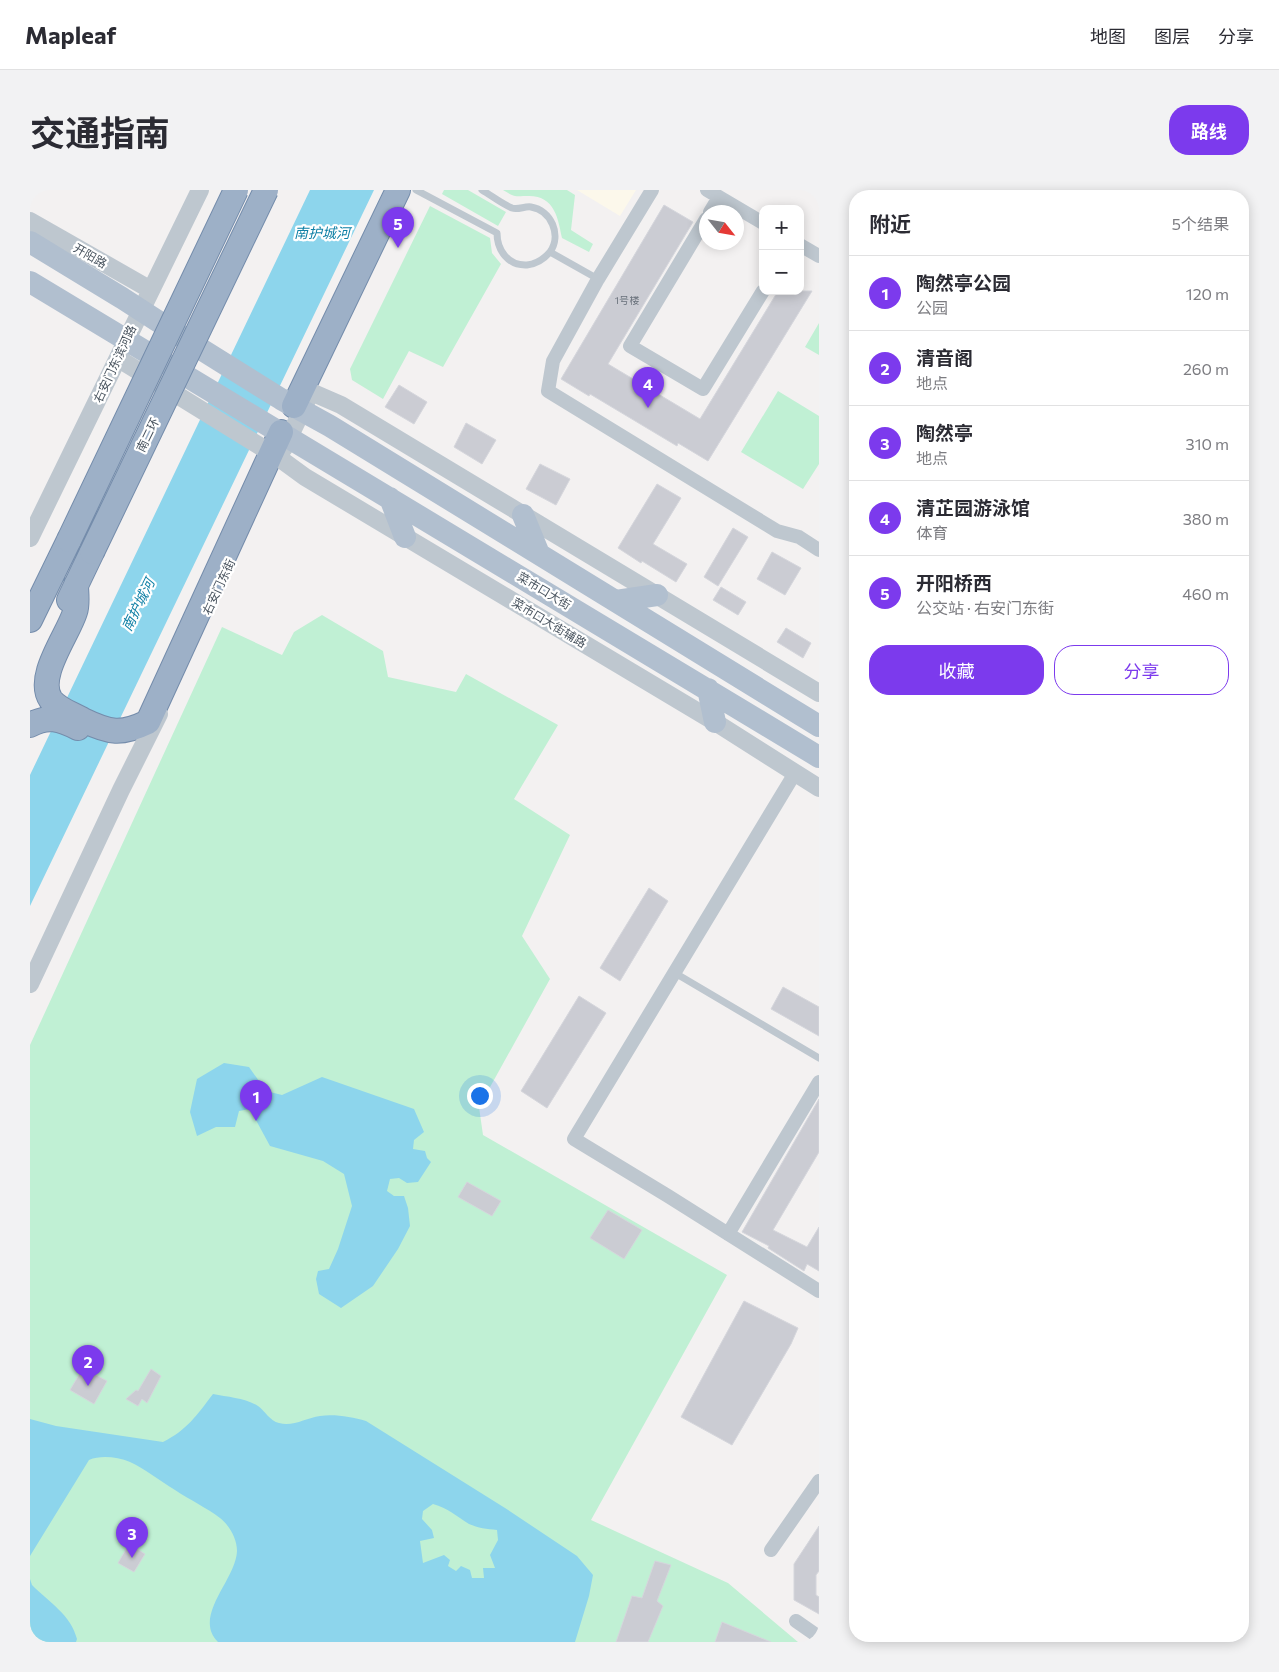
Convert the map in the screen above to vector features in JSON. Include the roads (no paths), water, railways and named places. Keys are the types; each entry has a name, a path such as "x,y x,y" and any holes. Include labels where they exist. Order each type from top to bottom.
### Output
{"highway":[{"path":"30,620 236,190"},
{"name":"南二环","path":"30,680 266,190"},
{"path":"297,402 398,190"},
{"path":"76,585 76,610 47,674 41,714 62,720 100,738 132,738 148,722 280,431"}],"main road":[{"name":"开阳路","path":"30,242 141,310 204,352 297,402"},
{"path":"30,282 122,350"},
{"name":"菜市口大街","path":"122,350 188,376 819,757"},
{"path":"297,402 330,426 819,726"},
{"path":"390,498 405,537"},
{"path":"523,515 539,554"},
{"path":"616,601 657,595"},
{"path":"708,689 715,722"}],"street":[{"name":"右安门东滨河路","path":"30,538 200,190"},
{"path":"280,431 408,190"},
{"path":"652,190 598,279 553,361 548,391 777,531 799,537 819,550"},
{"path":"707,190 759,221"},
{"path":"715,205 720,197"},
{"name":"开阳路","path":"30,221 151,290"},
{"path":"699,231 630,346 703,390 761,295"},
{"path":"804,247 819,256"},
{"name":"菜市口大街辅路","path":"122,350 179,397 269,452 305,477 715,722 819,788"},
{"path":"297,402 340,405 819,693"},
{"path":"30,984 122,790 132,738"},
{"path":"794,772 675,974 574,1139 819,1291"},
{"path":"728,1234 819,1082"},
{"path":"770,1550 819,1481"},
{"path":"796,1622 819,1637"}],"lane":[{"path":"416,190 496,232 498,247 508,259 514,262 522,264 535,263 550,252 553,246 555,231 547,215 530,206 514,209 482,190"},
{"path":"550,252 598,279"},
{"path":"675,974 819,1058"}],"water":[{"name":"南护城河","path":"310,190 374,190 30,906 30,775"},
{"path":"224,1063 249,1067 266,1091 282,1095 322,1077 414,1109 424,1132 414,1140 413,1149 425,1151 427,1158 431,1162 418,1182 407,1183 399,1178 390,1179 387,1191 394,1196 404,1196 408,1208 410,1226 398,1249 373,1286 341,1308 319,1294 316,1279 318,1271 329,1269 338,1249 352,1206 344,1174 323,1161 270,1146 250,1109 239,1111 235,1127 216,1127 197,1136 190,1112 197,1079"},
{"path":"213,1394 253,1403 270,1418 284,1424 326,1415 343,1416 366,1421 505,1508 577,1556 593,1575 589,1596 575,1642 218,1642 211,1632 210,1621 212,1609 235,1562 237,1546 232,1533 224,1521 210,1511 136,1465 114,1458 104,1457 89,1460 30,1556 30,1419 56,1426 163,1442 185,1427","holes":["433,1504 448,1510 469,1524 497,1530 498,1540 490,1555 495,1568 483,1568 484,1578 472,1578 470,1570 461,1566 456,1571 448,1566 450,1560 444,1555 423,1563 420,1541 434,1538 432,1530 422,1519 423,1511"]},
{"path":"30,1579 32,1585 65,1616 74,1630 76,1642 30,1642"}],"place":[{"name":"开阳桥西","path":"398,248"},
{"name":"清芷园游泳馆","path":"648,408"},
{"name":"陶然亭公园","path":"256,1121"},
{"name":"清音阁","path":"88,1386"},
{"name":"陶然亭","path":"132,1558"}]}
